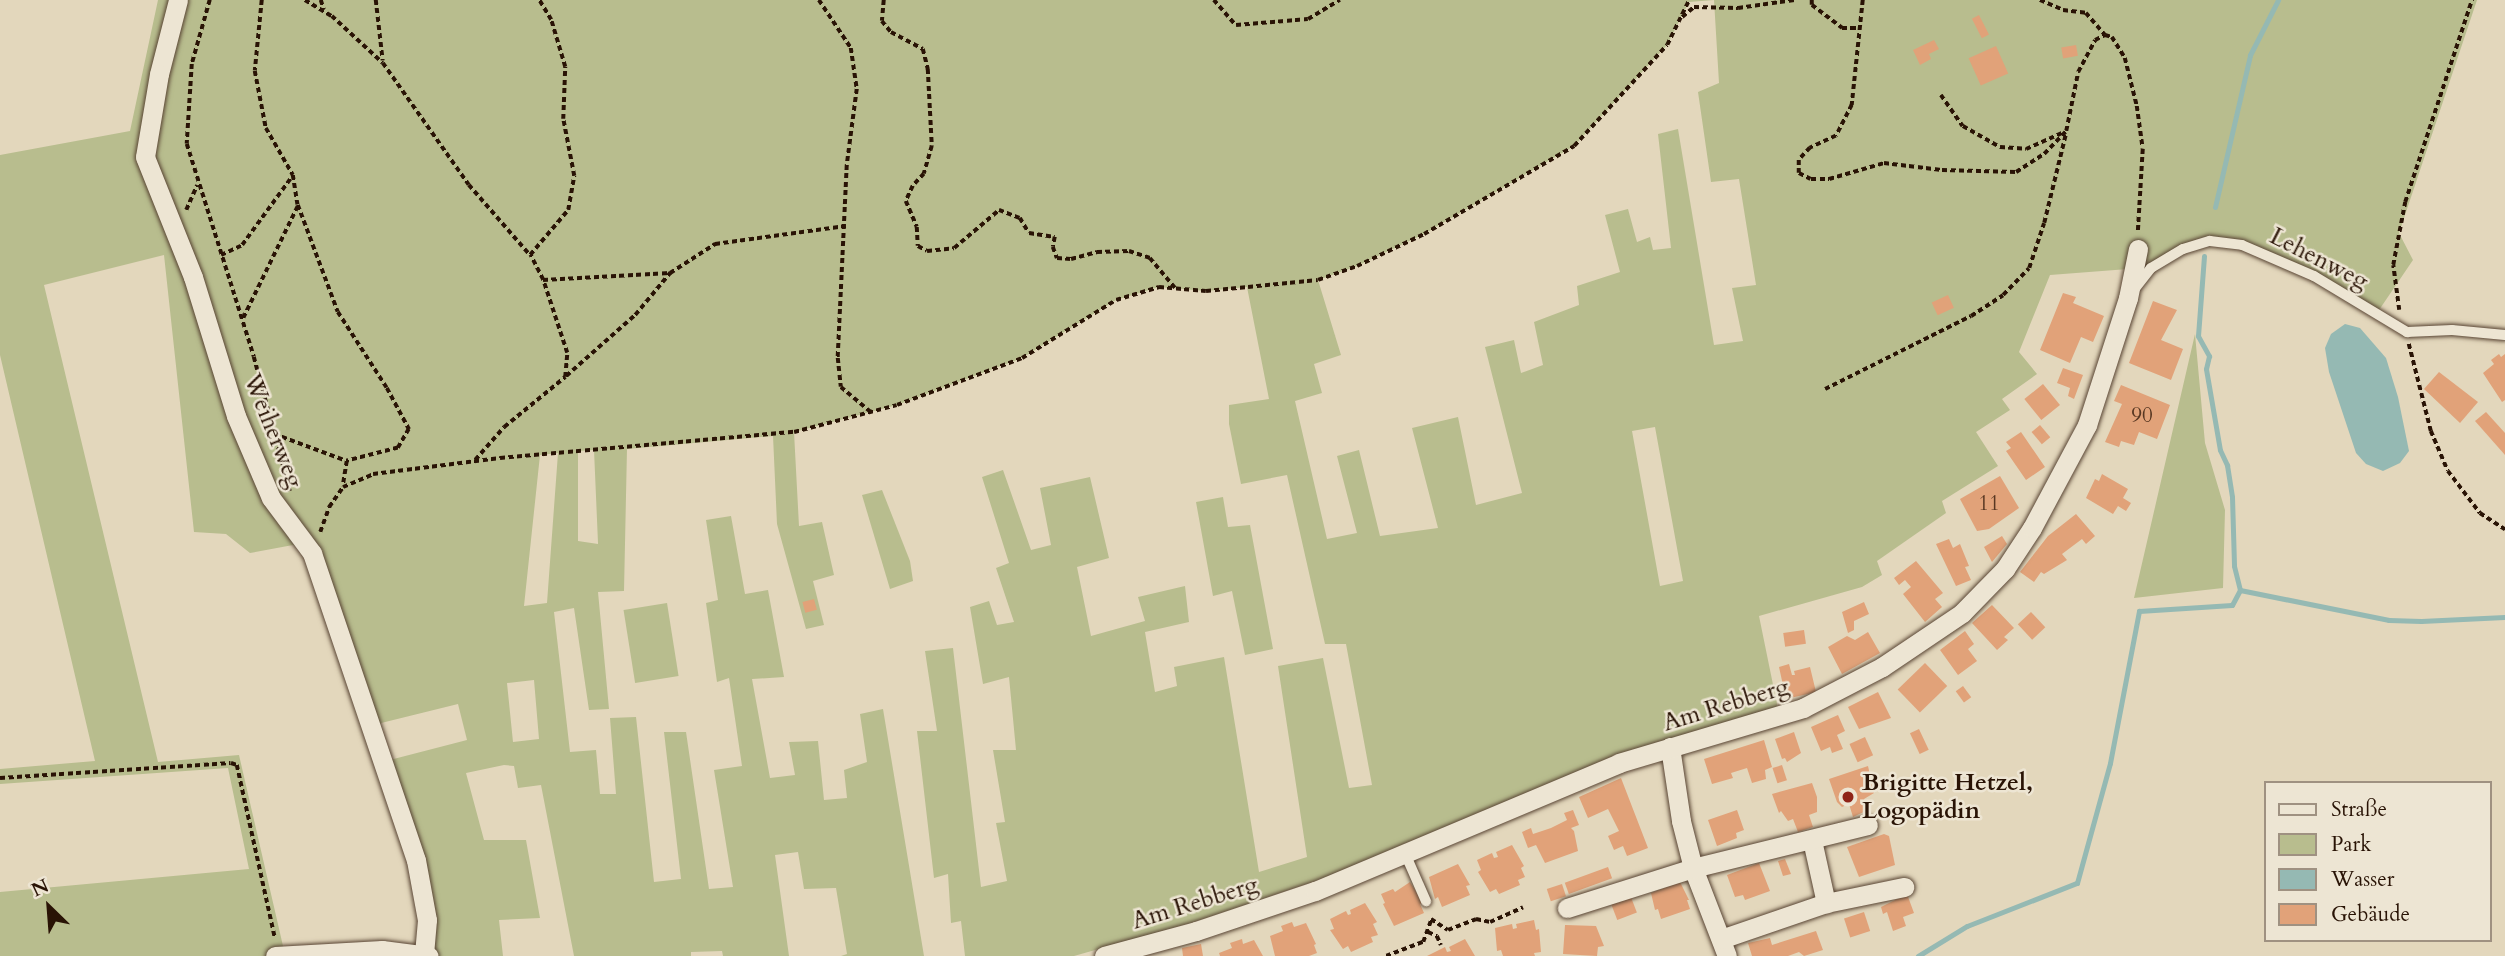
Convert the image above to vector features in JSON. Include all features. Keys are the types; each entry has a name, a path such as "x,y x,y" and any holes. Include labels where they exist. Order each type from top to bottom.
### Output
{"street":[{"name":"Weiherweg","path":"178,0 159,74 145,157 193,276 236,416 271,498 312,553 416,860 427,920 426,955"},
{"name":"Am Rebberg","path":"1104,956 1315,891 1404,851 1594,773 1670,747 1772,719 1830,696 1882,667 1962,613 2006,569 2032,528 2087,425 2128,298 2138,249"},
{"path":"1670,747 1681,821 1693,868 1724,947 1826,903 1904,887"},
{"path":"1567,908 1693,868 1868,825"},
{"path":"1812,840 1826,903"},
{"path":"277,956 382,950 426,955"}],"lane":[{"name":"Lehenweg","path":"2128,298 2151,268 2182,249 2210,240 2242,244 2314,276 2404,329"},
{"path":"2404,329 2505,335"},
{"path":"1404,851 1426,901"}],"path":[{"path":"209,0 192,64 187,144 242,320 293,502"},
{"path":"262,0 255,71 266,128 293,175 298,205 338,312 387,388 409,429 398,448 347,461 274,434"},
{"path":"305,0 325,12 383,63 469,185 530,255 543,280 567,353 565,377"},
{"path":"321,0 325,12"},
{"path":"376,0 383,63"},
{"path":"530,255 568,210 574,176 563,119 565,67 551,20 539,0"},
{"path":"818,0 851,48 857,89 847,165 838,358 841,387 871,412"},
{"path":"884,0 882,21 891,32 923,49 928,69 932,146 924,173 913,186 906,201 917,227 918,246 928,251 954,248 999,210 1020,219 1029,233 1055,237 1053,247 1057,258 1071,259 1097,252 1129,251 1150,258 1175,288"},
{"path":"1214,0 1236,25 1308,19 1340,0"},
{"path":"342,487 373,474 474,461 773,435 871,412 1022,358 1116,300 1159,287 1206,291 1318,280 1357,266 1424,234 1574,146 1667,45 1689,0"},
{"path":"1680,19 1694,7 1738,8 1794,0"},
{"path":"1812,0 1825,17 1842,28 1858,28"},
{"path":"1863,0 1858,28 1857,79 1852,105 1836,136 1810,148 1799,160 1799,173 1811,179 1829,179 1884,163 1942,170 2016,172 2044,154 2066,131"},
{"path":"2040,0 2063,10 2086,13 2105,35 2112,37 2125,58 2137,106 2143,149 2138,249"},
{"path":"2472,0 2405,202 2393,265 2404,329 2431,431 2448,471 2480,513 2505,529"},
{"path":"1825,389 1971,316 2003,295 2029,268 2044,223 2078,72 2095,40 2105,35"},
{"path":"1941,95 1963,127 2000,147 2026,149 2066,131"},
{"path":"221,255 242,245 293,175"},
{"path":"242,320 298,205"},
{"path":"474,461 504,427 635,315 670,273 715,244 846,226"},
{"path":"543,280 670,273"},
{"path":"312,553 329,507 342,487 347,461"},
{"path":"0,778 230,763 237,765 277,956"},
{"path":"1386,956 1423,942 1431,919 1426,901"},
{"path":"1431,919 1448,930 1476,919 1490,922 1523,907"},
{"path":"1437,936 1440,927"},
{"path":"1428,932 1437,936 1441,945"}],"green space":[{"path":"158,0 1714,0 2477,0 2399,233 2413,260 2377,313 2242,245 2210,241 2151,268 2128,298 2128,269 2050,275 2019,352 2037,374 2002,399 2010,410 1976,432 1998,466 1942,501 1946,513 1877,561 1882,575 1862,587 1759,616 1779,714 1431,842 1194,922 1074,956 965,956 961,921 951,923 948,874 934,878 917,731 937,731 925,651 953,648 981,887 1007,881 996,823 1005,822 993,750 1016,750 1009,677 983,684 970,607 989,601 997,625 1014,622 996,568 1009,563 982,477 1003,470 1031,550 1051,545 1040,488 1090,477 1109,558 1077,567 1091,636 1145,621 1138,597 1185,586 1189,622 1145,632 1155,692 1177,686 1174,667 1224,657 1259,872 1307,857 1278,666 1323,658 1349,788 1372,785 1346,644 1325,644 1287,475 1241,484 1229,424 1229,405 1269,399 1247,287 1206,291 1159,287 1116,300 1022,358 897,405 794,432 799,526 822,522 834,575 813,581 824,625 806,629 777,524 773,436 627,449 624,591 598,592 609,709 589,710 574,608 554,612 570,752 596,750 600,794 616,794 610,718 636,717 654,882 681,879 664,732 686,732 709,889 733,887 714,770 742,766 729,678 717,682 706,603 718,600 706,520 731,516 745,594 768,590 784,677 752,679 770,778 795,775 789,742 818,741 824,800 847,798 844,770 867,762 860,714 883,709 924,956 841,956 847,954 836,888 804,889 798,852 775,855 789,956 723,956 722,951 691,952 691,956 574,956 541,785 518,788 514,766 504,765 466,773 484,840 526,840 540,918 499,920 503,956 429,956 427,920 382,762 467,740 458,704 369,726 312,553 293,545 250,553 226,534 194,532 164,255 44,285 158,762 239,755 283,946 283,956 0,956 0,892 249,869 228,768 0,784 0,769 95,761 0,355 0,155 130,131","holes":["1714,0 1719,83 1698,92 1711,182 1739,179 1756,285 1732,288 1743,341 1714,345 1678,129 1658,134 1671,248 1653,250 1650,237 1637,242 1628,209 1605,215 1620,272 1577,286 1579,305 1534,322 1543,365 1521,373 1514,340 1485,347 1522,493 1476,505 1458,417 1412,428 1438,528 1380,536 1359,450 1337,456 1357,533 1327,539 1295,401 1322,393 1314,364 1341,355 1318,280 1357,266 1424,234 1574,146 1667,45 1689,2","1655,427 1683,581 1660,586 1632,431","594,450 598,544 578,541 578,451","558,453 547,603 524,606 540,455","534,680 539,739 513,742 507,683"]},
{"path":"2195,334 2205,443 2225,510 2223,588 2134,598"},
{"path":"882,490 910,561 913,581 890,589 862,495"},
{"path":"1223,497 1228,527 1250,525 1273,649 1245,655 1232,591 1213,596 1196,502"},
{"path":"667,603 679,676 635,683 624,610"}],"water":[{"path":"2345,324 2360,328 2386,358 2398,397 2409,451 2400,463 2383,471 2366,464 2356,453 2329,372 2325,348 2331,334"}],"building":[{"path":"1979,15 1989,35 1982,38 1972,19"},
{"path":"1934,40 1939,49 1929,54 1931,59 1920,65 1913,50"},
{"path":"2076,45 2078,56 2063,58 2061,48"},
{"path":"1996,46 2008,73 1981,86 1969,58"},
{"path":"2063,293 2076,297 2073,303 2104,316 2093,342 2081,337 2070,363 2040,350"},
{"path":"1948,295 1954,308 1938,315 1932,303"},
{"path":"2153,301 2177,310 2161,340 2183,349 2171,380 2129,363"},
{"path":"2499,354 2501,357 2505,354 2505,400 2502,402 2483,373 2494,364 2491,360"},
{"path":"2063,368 2083,375 2074,399 2068,396 2070,388 2057,383"},
{"path":"2439,372 2478,402 2460,423 2424,389"},
{"path":"2043,384 2060,405 2041,420 2024,399"},
{"path":"2121,385 2170,405 2157,439 2139,432 2134,445 2121,441 2119,447 2105,442 2122,404 2114,401"},
{"path":"2486,412 2505,433 2505,455 2475,421"},
{"path":"2040,425 2050,437 2042,444 2032,432"},
{"path":"2021,432 2045,467 2026,480 2006,451 2011,448 2006,442"},
{"path":"2102,474 2128,489 2123,498 2131,503 2126,511 2118,506 2113,514 2086,498 2095,479 2099,481"},
{"path":"2000,476 2019,508 1989,529 1977,531 1960,499"},
{"path":"2076,514 2095,536 2086,544 2082,539 2062,554 2067,560 2044,574 2041,572 2034,582 2020,572 2048,536"},
{"path":"2002,536 2007,544 1992,562 1984,547"},
{"path":"1949,539 1953,548 1960,544 1969,566 1965,567 1971,580 1956,586 1936,544"},
{"path":"1916,561 1943,593 1935,599 1942,607 1925,622 1903,594 1911,587 1905,580 1899,585 1894,578"},
{"path":"814,599 817,610 805,613 802,602"},
{"path":"1864,602 1869,614 1854,621 1854,630 1848,633 1842,612"},
{"path":"1992,605 2014,628 2004,637 2008,640 1997,650 1972,623"},
{"path":"2031,612 2045,627 2032,640 2018,624"},
{"path":"1804,630 1806,644 1785,647 1783,633"},
{"path":"1965,631 1974,644 1968,649 1977,661 1958,675 1940,650"},
{"path":"1868,632 1880,653 1842,674 1828,647 1847,636 1855,640"},
{"path":"1925,663 1947,686 1920,712 1898,689"},
{"path":"1789,664 1792,675 1795,675 1794,671 1810,667 1816,692 1786,699 1779,667"},
{"path":"1963,686 1971,697 1964,703 1956,691"},
{"path":"1878,692 1891,718 1859,729 1848,707"},
{"path":"1838,715 1845,731 1837,735 1843,749 1832,753 1830,747 1821,751 1811,727"},
{"path":"1919,729 1929,750 1920,754 1910,733"},
{"path":"1794,732 1801,753 1787,762 1785,758 1782,759 1775,739"},
{"path":"1865,737 1873,755 1858,762 1849,744"},
{"path":"1764,740 1772,767 1765,770 1766,779 1752,783 1747,768 1731,773 1733,778 1712,784 1704,759"},
{"path":"1782,765 1787,780 1777,783 1772,768"},
{"path":"1868,766 1874,793 1864,799 1868,810 1853,817 1849,804 1842,807 1837,802 1829,779"},
{"path":"1621,778 1648,848 1627,856 1623,846 1614,850 1608,836 1619,831 1608,809 1588,818 1579,797"},
{"path":"1812,783 1817,797 1817,812 1809,815 1813,827 1798,832 1793,819 1788,821 1781,811 1779,813 1772,794"},
{"path":"1573,810 1579,825 1571,828 1578,851 1545,863 1536,845 1528,848 1522,832 1531,828 1533,834 1551,828 1567,820 1564,813"},
{"path":"1737,810 1744,830 1736,833 1737,838 1717,846 1708,820"},
{"path":"1884,834 1889,836 1895,865 1859,877 1847,847"},
{"path":"1512,845 1524,866 1521,868 1525,877 1518,880 1520,885 1499,894 1496,889 1490,892 1478,872 1481,870 1477,860 1492,853 1494,858 1498,857 1496,852"},
{"path":"1785,859 1791,874 1783,876 1778,861"},
{"path":"1759,863 1770,891 1745,900 1743,895 1735,897 1727,875"},
{"path":"1458,864 1470,885 1466,886 1470,895 1442,907 1438,897 1435,899 1429,877"},
{"path":"1608,867 1612,878 1569,894 1565,883"},
{"path":"1410,882 1423,903 1420,904 1424,913 1394,926 1381,894 1393,889 1395,892"},
{"path":"1680,882 1689,900 1690,909 1661,919 1658,909 1655,910 1651,893"},
{"path":"1562,884 1566,896 1551,901 1547,889"},
{"path":"1629,892 1637,913 1617,920 1609,900"},
{"path":"1907,894 1914,913 1903,917 1906,926 1893,931 1887,912 1883,914 1881,907"},
{"path":"1365,903 1377,922 1373,924 1378,935 1371,937 1373,942 1351,952 1348,946 1343,949 1330,930 1334,929 1330,919 1346,911 1348,915 1351,914 1350,910"},
{"path":"1864,912 1870,931 1850,938 1844,918"},
{"path":"1534,920 1536,930 1539,929 1541,952 1534,953 1535,956 1503,956 1501,950 1497,951 1495,928 1512,924 1513,929 1517,928 1516,924"},
{"path":"1292,922 1294,927 1306,923 1316,944 1317,953 1309,956 1275,956 1270,936 1283,931 1281,926"},
{"path":"1565,925 1596,926 1604,946 1598,947 1597,956 1563,954"},
{"path":"1816,931 1823,950 1804,956 1799,952 1788,956 1752,956 1748,943 1770,938 1772,945"},
{"path":"1242,939 1243,944 1254,940 1263,956 1220,956 1219,953 1232,948 1230,943"},
{"path":"1465,939 1475,956 1427,956 1445,947 1447,952 1451,951 1449,947"},
{"path":"1201,944 1203,956 1183,956 1182,948"}],"waterway":[{"path":"2215,207 2250,55 2278,0"},
{"path":"2204,256 2198,336 2209,356 2206,369 2220,450 2227,465 2232,497 2234,566 2240,590"},
{"path":"1918,956 1967,926 2077,883 2110,763 2139,611 2232,605 2240,590 2389,620 2505,617"}],"place":[{"name":"Brigitte Hetzel, Logopädin","path":"1848,797"}]}
